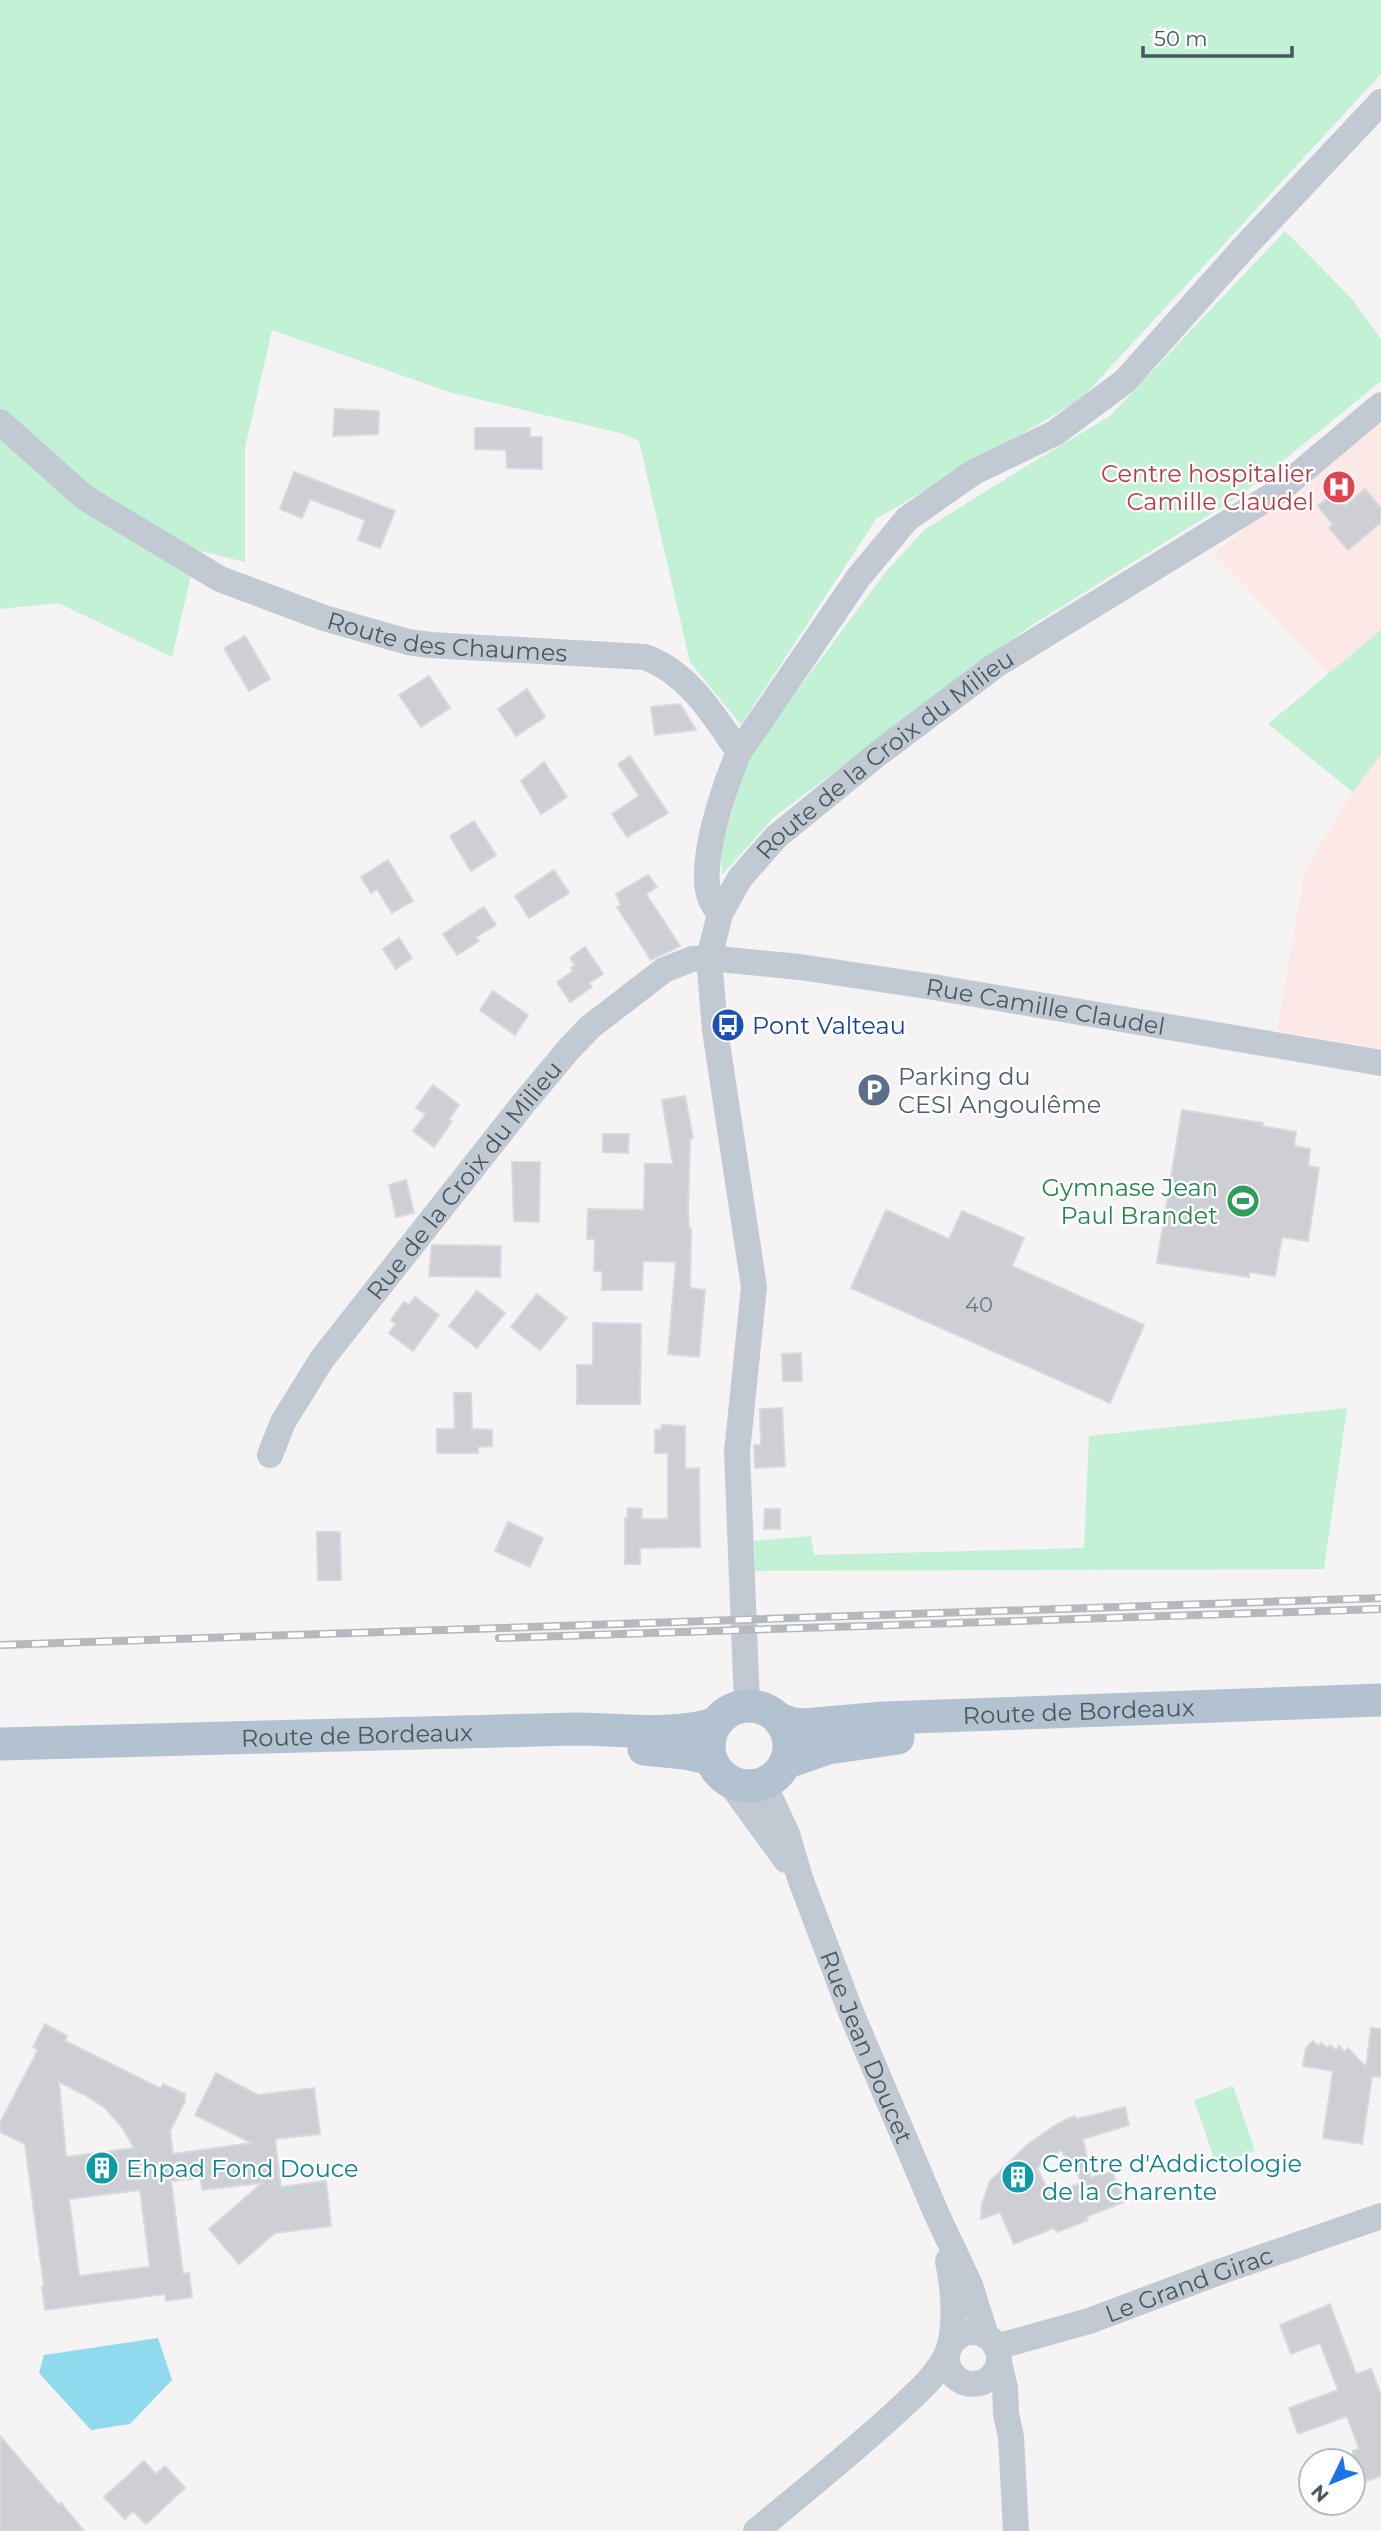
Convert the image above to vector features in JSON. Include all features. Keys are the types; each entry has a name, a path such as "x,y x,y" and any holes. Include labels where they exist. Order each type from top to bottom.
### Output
{"main road":[{"path":"746,1693 758,1706 779,1718 786,1728 789,1740 776,1772 747,1786 719,1769 710,1735 723,1714 734,1708 746,1693"},
{"name":"Route de Bordeaux","path":"779,1718 792,1724 804,1725 884,1718 1381,1700"},
{"name":"Route de Bordeaux","path":"776,1772 828,1748 881,1739 948,1734 1381,1718"},
{"name":"Route de Bordeaux","path":"0,1744 575,1729 669,1731 696,1730 715,1724"},
{"name":"Route de Bordeaux","path":"0,1763 631,1748 685,1753 719,1769"}],"street":[{"path":"720,914 710,899 706,857 728,778 739,752 858,578 907,519 974,472 1055,433 1125,382 1249,242 1381,102"},
{"name":"Route de la Croix du Milieu","path":"746,1693 737,1452 754,1287 715,1030 709,958 720,914 740,878 776,837 879,753 996,665 1276,494 1381,405"},
{"name":"Route des Chaumes","path":"0,422 84,497 220,579 324,618 408,642 645,657 664,664 681,678 711,712 739,752"},
{"name":"Rue de la Croix du Milieu","path":"270,1455 283,1422 322,1359 569,1049 590,1027 664,970 692,958 709,958"},
{"name":"Rue Camille Claudel","path":"709,958 800,967 919,985 1381,1063"},
{"name":"Rue Jean Doucet","path":"719,1769 800,1878"},
{"name":"Rue Jean Doucet","path":"776,1772 766,1791 787,1834 800,1878 850,2010 937,2215 970,2285 994,2348 1005,2388 1006,2414 1011,2437 1016,2531"},
{"name":"Rue Jean Doucet","path":"937,2215 955,2305 949,2350"},
{"name":"Le Grand Girac","path":"994,2348 1089,2321 1381,2216"},
{"path":"756,2531 860,2446 928,2382 940,2368 955,2340 970,2332 994,2348 992,2376 934,2396 860,2446"},
{"path":"949,2350 950,2370 970,2383 1006,2414"}],"shaded area":[{"name":"Centre hospitalier Camille Claudel","path":"1381,421 1381,630 1329,675 1214,553"},
{"path":"1381,754 1381,1048 1277,1031 1305,870 1353,792"}],"green space":[{"path":"0,0 1381,0 1381,74 1080,400 876,519 741,725 690,662 639,441 620,433 452,393 272,330 245,448 245,562 197,550 172,657 58,603 0,609"},
{"path":"1285,231 1352,299 1381,339 1381,381 1241,495 1029,627 774,817 722,875 721,852 747,758 885,573 924,530 1110,416"},
{"path":"1381,630 1381,754 1353,792 1268,724"},
{"path":"1347,1408 1324,1569 755,1571 754,1541 811,1536 814,1555 1084,1548 1089,1436"},
{"path":"1233,2086 1255,2151 1216,2164 1194,2100"}],"water":[{"path":"158,2338 172,2380 130,2424 91,2430 39,2373 44,2355"}],"building":[{"path":"335,409 379,411 378,434 333,436"},
{"path":"475,428 530,428 530,437 542,437 542,469 507,468 506,450 475,449"},
{"path":"294,472 395,511 380,548 358,540 365,520 310,499 302,518 280,509"},
{"path":"1365,489 1381,508 1381,522 1348,550 1329,528 1333,525 1318,506 1333,493 1345,506"},
{"path":"245,636 270,679 249,691 224,648"},
{"path":"429,676 450,708 421,727 399,695"},
{"path":"527,689 545,717 516,736 498,709"},
{"path":"680,704 696,730 655,735 651,707"},
{"path":"630,756 668,813 627,837 612,814 639,796 618,764"},
{"path":"544,762 567,797 541,814 521,781"},
{"path":"474,821 496,855 471,871 450,836"},
{"path":"388,860 413,901 392,913 377,889 371,893 361,877"},
{"path":"554,870 569,893 529,918 515,896"},
{"path":"648,875 657,887 646,894 680,946 651,960 617,907 621,905 616,894"},
{"path":"484,907 496,925 476,937 479,941 457,955 443,934"},
{"path":"399,938 412,958 396,969 383,949"},
{"path":"585,947 603,974 589,983 592,987 570,1002 557,982 573,971 571,968 575,965 570,958"},
{"path":"493,991 528,1015 515,1035 480,1010"},
{"path":"433,1085 459,1105 449,1119 452,1121 434,1147 413,1131 426,1114 416,1108"},
{"path":"685,1096 693,1138 690,1139 688,1210 691,1228 690,1288 705,1290 699,1357 668,1354 676,1262 643,1261 642,1290 602,1290 602,1271 594,1271 595,1239 587,1239 588,1209 644,1210 645,1164 673,1164 662,1100"},
{"name":"Gymnase Jean Paul Brandet","path":"1182,1110 1263,1123 1262,1126 1296,1132 1294,1146 1310,1149 1308,1166 1319,1168 1308,1241 1282,1237 1275,1276 1249,1272 1249,1277 1157,1263"},
{"path":"603,1134 629,1134 628,1153 603,1152"},
{"path":"512,1162 540,1162 539,1222 514,1221"},
{"path":"406,1180 414,1213 396,1217 389,1185"},
{"path":"886,1210 949,1239 962,1211 1024,1238 1012,1266 1144,1325 1110,1403 851,1288"},
{"path":"432,1245 501,1246 500,1277 429,1276"},
{"path":"477,1291 505,1313 477,1348 449,1326"},
{"path":"537,1294 567,1318 540,1350 511,1327"},
{"path":"415,1297 439,1315 413,1351 389,1333 396,1324 391,1320 395,1314 404,1302 409,1305"},
{"path":"593,1323 641,1324 640,1404 577,1404 577,1365 593,1365"},
{"path":"801,1353 802,1381 783,1381 782,1354"},
{"path":"454,1393 471,1393 472,1429 492,1430 492,1446 478,1447 478,1453 437,1453 437,1429 455,1429"},
{"path":"782,1408 785,1466 755,1468 754,1445 761,1445 760,1409"},
{"path":"662,1425 685,1426 685,1469 699,1468 700,1547 640,1548 640,1564 625,1564 625,1519 628,1508 642,1509 641,1519 668,1519 668,1453 655,1453 655,1430 661,1430"},
{"path":"765,1509 780,1509 780,1529 764,1529"},
{"path":"508,1522 543,1538 530,1567 495,1551"},
{"path":"317,1532 340,1532 341,1580 318,1580"},
{"name":"Ehpad Fond Douce","path":"45,2024 67,2036 65,2041 161,2089 163,2084 185,2094 185,2101 170,2131 173,2154 252,2143 195,2115 216,2073 258,2095 314,2088 320,2134 275,2139 281,2187 326,2181 331,2226 275,2233 239,2264 209,2229 262,2183 202,2190 201,2178 171,2181 183,2274 189,2273 192,2297 166,2301 165,2294 45,2310 25,2144 0,2132 0,2123 38,2050 33,2047","holes":["59,2082 105,2108 122,2127 134,2148 66,2157","140,2190 150,2267 79,2276 69,2199"]},
{"path":"1371,2028 1381,2029 1381,2077 1372,2076 1362,2144 1323,2138 1333,2071 1303,2066 1306,2048 1313,2041 1318,2046 1321,2043 1327,2048 1330,2045 1336,2050 1339,2046 1345,2052 1348,2048 1366,2067"},
{"name":"Centre d'Addictologie de la Charente","path":"1125,2107 1129,2125 1083,2139 1091,2178 1112,2171 1124,2202 1057,2232 1054,2228 1014,2244 1000,2212 981,2219 982,2204 990,2181 1027,2145 1067,2119 1075,2116 1077,2119","holes":["1061,2150 1082,2182 1050,2196 1037,2168"]},
{"path":"1330,2304 1356,2374 1371,2369 1381,2395 1381,2476 1367,2481 1367,2447 1358,2447 1347,2416 1298,2434 1289,2408 1338,2390 1320,2343 1291,2354 1280,2325"},
{"path":"0,2436 59,2505 61,2503 84,2531 0,2531"},
{"path":"144,2461 156,2474 165,2466 185,2488 146,2524 133,2511 125,2519 104,2497"}],"railway":[{"path":"0,1645 1381,1598"},
{"path":"499,1638 1381,1609"}],"place":[{"name":"Centre hospitalier Camille Claudel","path":"1339,487"},
{"name":"Pont Valteau","path":"728,1025"},
{"name":"Parking du CESI Angoulême","path":"874,1090"},
{"name":"Gymnase Jean Paul Brandet","path":"1243,1201"},
{"name":"Ehpad Fond Douce","path":"102,2168"},
{"name":"Centre d'Addictologie de la Charente","path":"1018,2177"}]}
